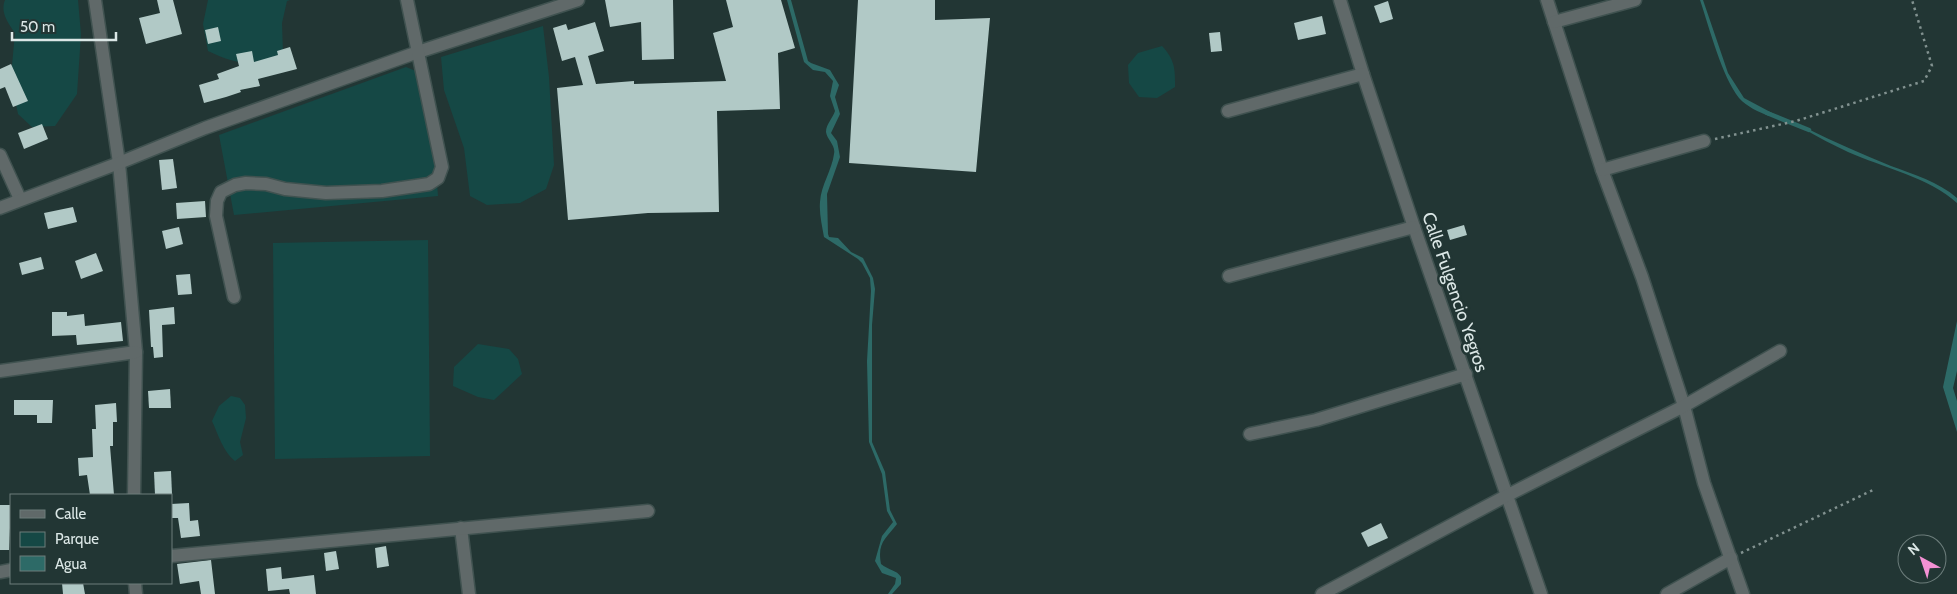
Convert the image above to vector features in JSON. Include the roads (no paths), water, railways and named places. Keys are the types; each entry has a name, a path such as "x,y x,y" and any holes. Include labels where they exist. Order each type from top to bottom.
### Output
{"street":[{"path":"95,0 119,163 136,352 134,494"},
{"path":"234,297 216,216 217,201 221,192 235,185 246,183 326,193 382,191 429,184 438,178 442,167 408,0"},
{"path":"0,208 205,128 418,52 578,0"},
{"name":"Calle Fulgencio Yegros","path":"1340,0 1414,227 1541,594"},
{"path":"1547,0 1602,170 1642,277 1684,406 1704,483 1743,594"},
{"path":"1554,22 1635,0"},
{"path":"1228,111 1363,74"},
{"path":"1602,170 1704,141"},
{"path":"0,155 20,199"},
{"path":"1229,276 1414,227"},
{"path":"1322,594 1506,496 1684,406 1780,351"},
{"path":"0,371 136,352"},
{"path":"1250,434 1316,420 1466,374"},
{"path":"172,556 648,511"},
{"path":"461,528 470,594"},
{"path":"1667,594 1731,558"}],"water":[{"path":"787,0 791,0 808,61 830,70 839,85 835,97 840,114 831,133 837,141 840,157 827,194 828,234 829,237 838,238 851,252 863,258 873,278 875,289 872,325 872,442 885,472 890,510 897,524 883,541 880,551 881,564 901,577 901,584 892,594 888,594 895,584 896,578 882,573 875,561 882,536 893,522 887,511 882,474 869,442 867,361 870,278 858,259 824,237 820,202 834,154 834,148 826,132 835,111 830,96 833,81 825,72 813,70 804,62"},
{"path":"1700,0 1703,0 1728,73 1744,98 1774,114 1769,116 1749,107 1733,89 1716,51"},
{"path":"1806,128 1934,183 1957,198 1957,203 1946,194 1920,180 1848,152 1804,129"},
{"path":"1957,321 1957,371 1953,388 1957,401 1957,432 1943,387"}],"waterway":[{"path":"1767,113 1809,130"}]}
